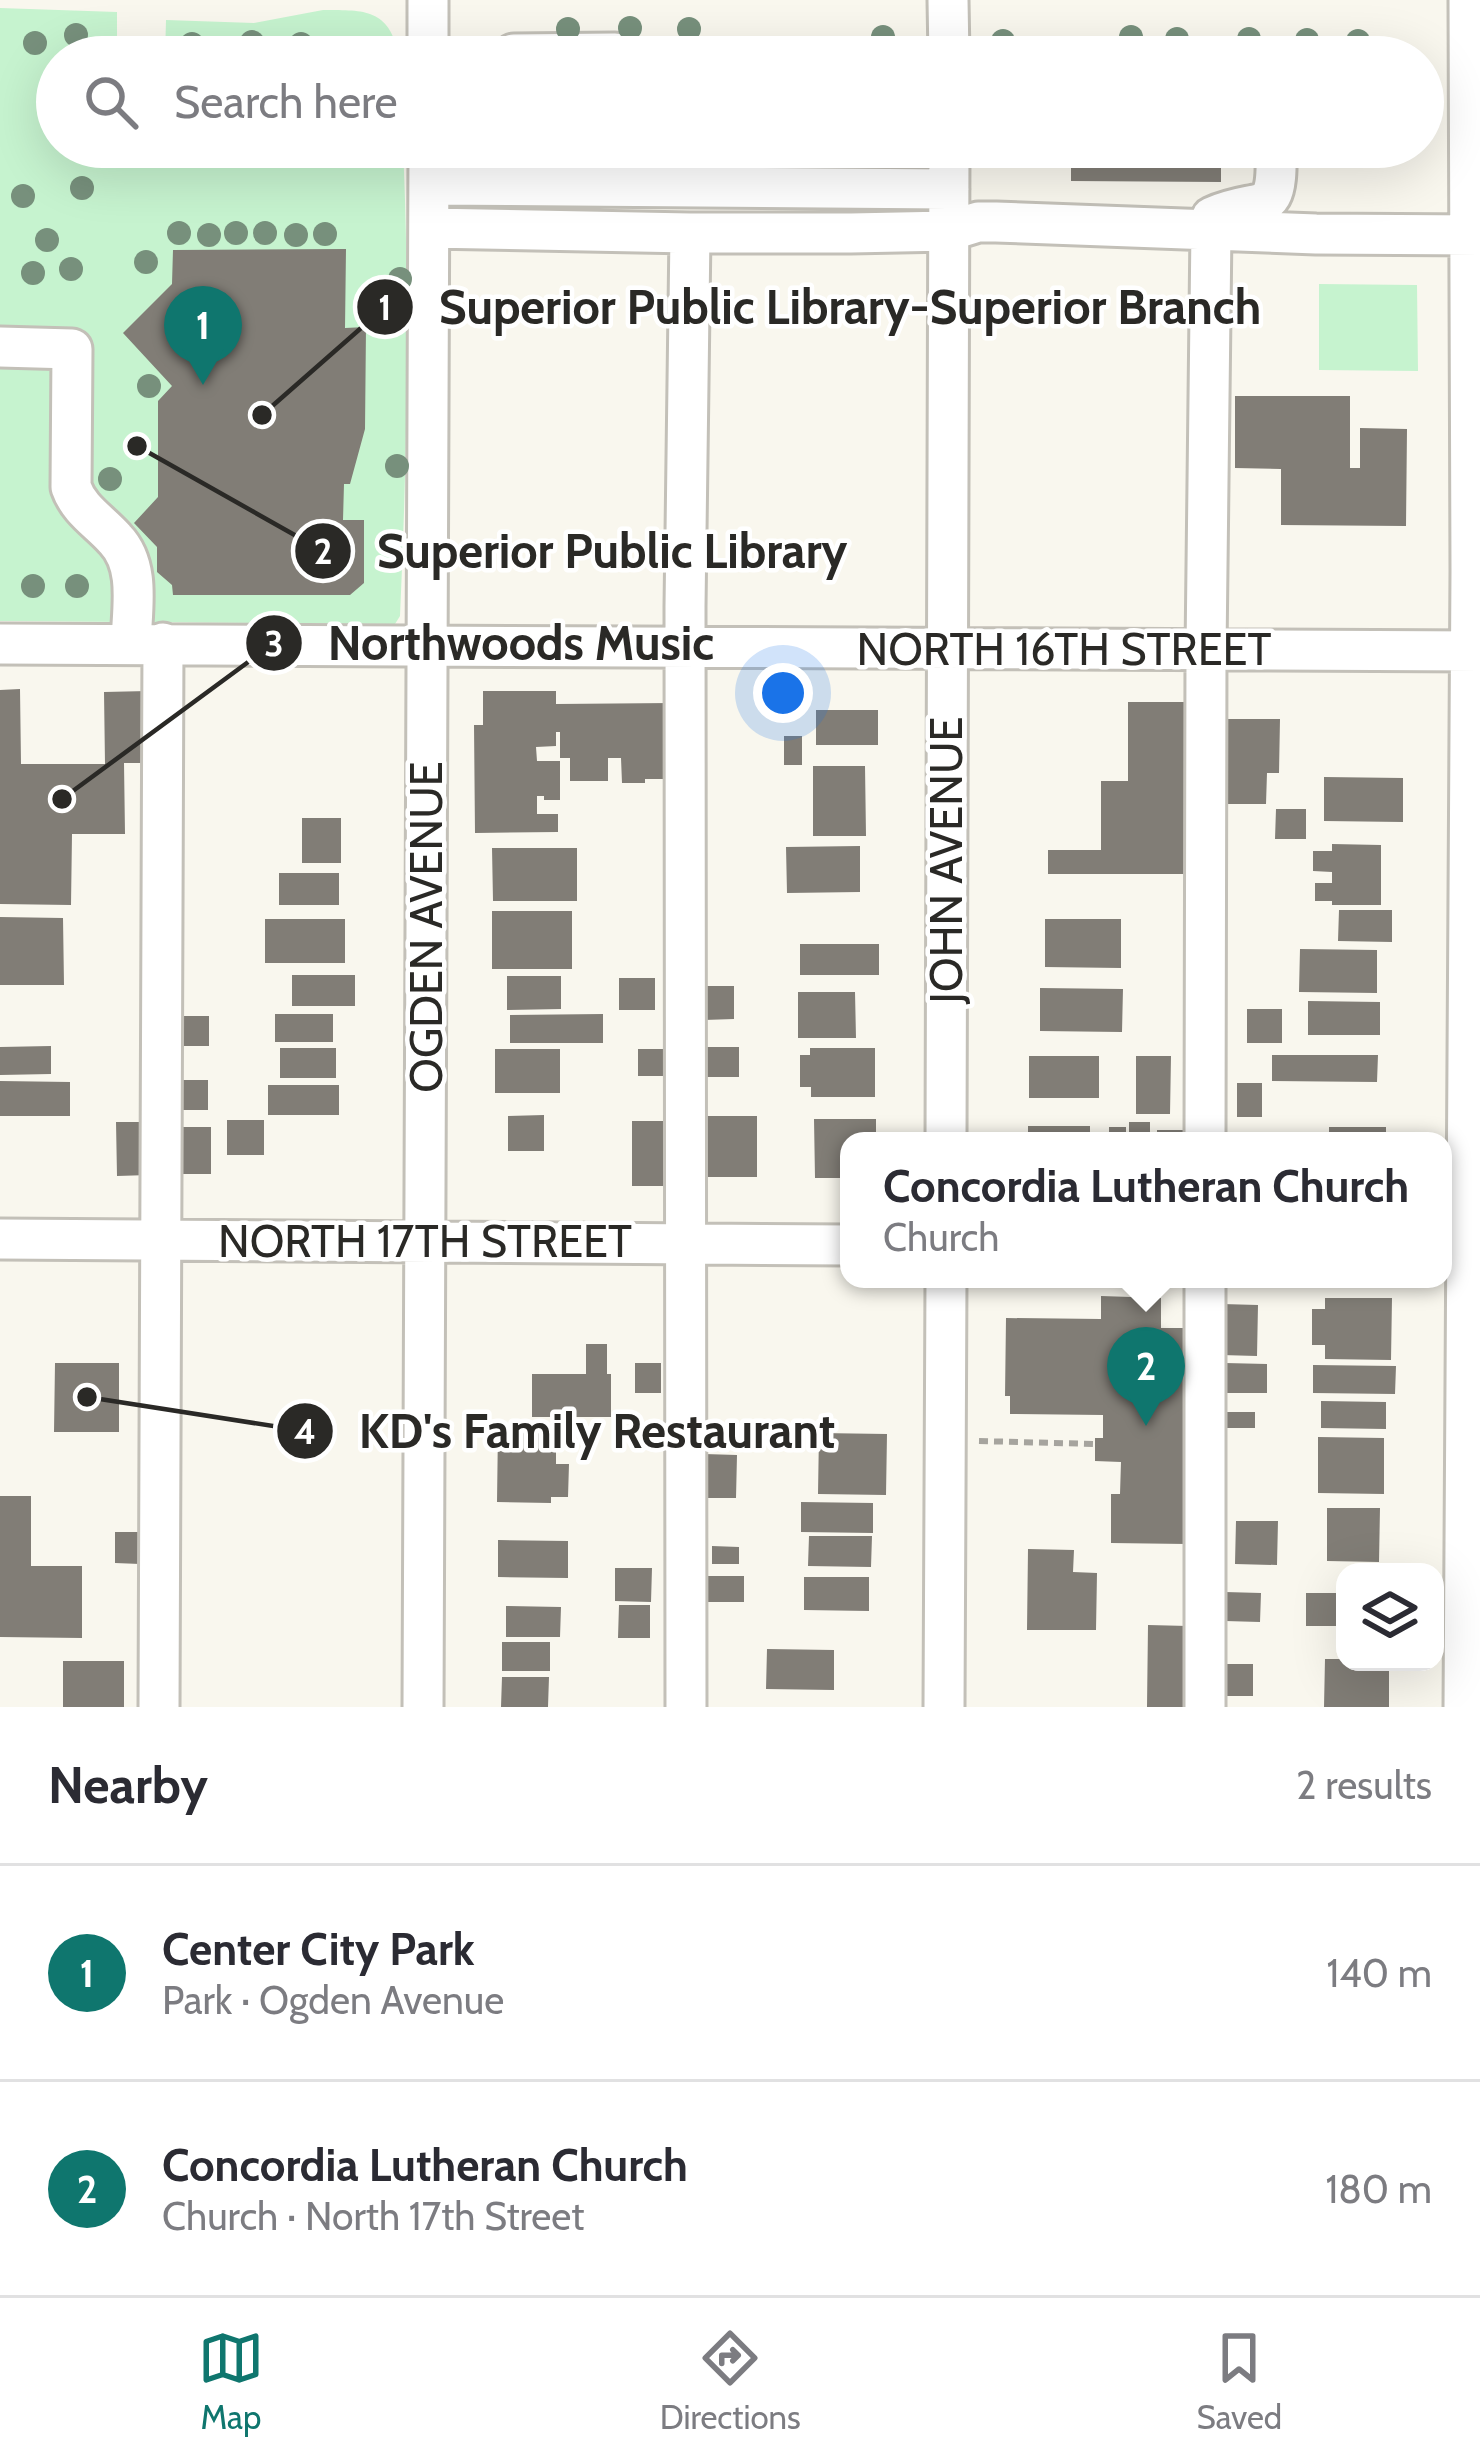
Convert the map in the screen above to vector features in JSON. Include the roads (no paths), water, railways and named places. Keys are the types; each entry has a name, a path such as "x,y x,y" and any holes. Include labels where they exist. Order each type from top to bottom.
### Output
{"street":[{"path":"428,0 428,36"},
{"path":"948,0 949,36"},
{"path":"1465,1707 1464,1246 1475,651 1475,235 1469,0"},
{"name":"OGDEN AVENUE","path":"423,1707 429,168"},
{"path":"533,168 949,188"},
{"name":"JOHN AVENUE","path":"946,1132 949,168"},
{"path":"1205,1132 1211,229 1212,217 1266,201 1277,182 1277,168"},
{"path":"428,228 949,231 978,222 1475,235"},
{"path":"686,1707 685,647 690,233"},
{"path":"0,347 72,349 71,487 81,507 119,542 130,564 147,643 162,1240 159,1707"},
{"name":"NORTH 16TH STREET","path":"0,644 1475,651"},
{"name":"NORTH 17TH STREET","path":"0,1239 840,1245"},
{"path":"944,1707 946,1288"},
{"path":"1205,1288 1205,1707"}],"place":[{"name":"Center City Park","path":"203,385"},
{"name":"Superior Public Library-Superior Branch","path":"262,415"},
{"name":"Superior Public Library","path":"137,446"},
{"name":"Northwoods Music","path":"62,799"},
{"name":"KD's Family Restaurant","path":"87,1397"},
{"name":"Concordia Lutheran Church","path":"1146,1426"}]}
